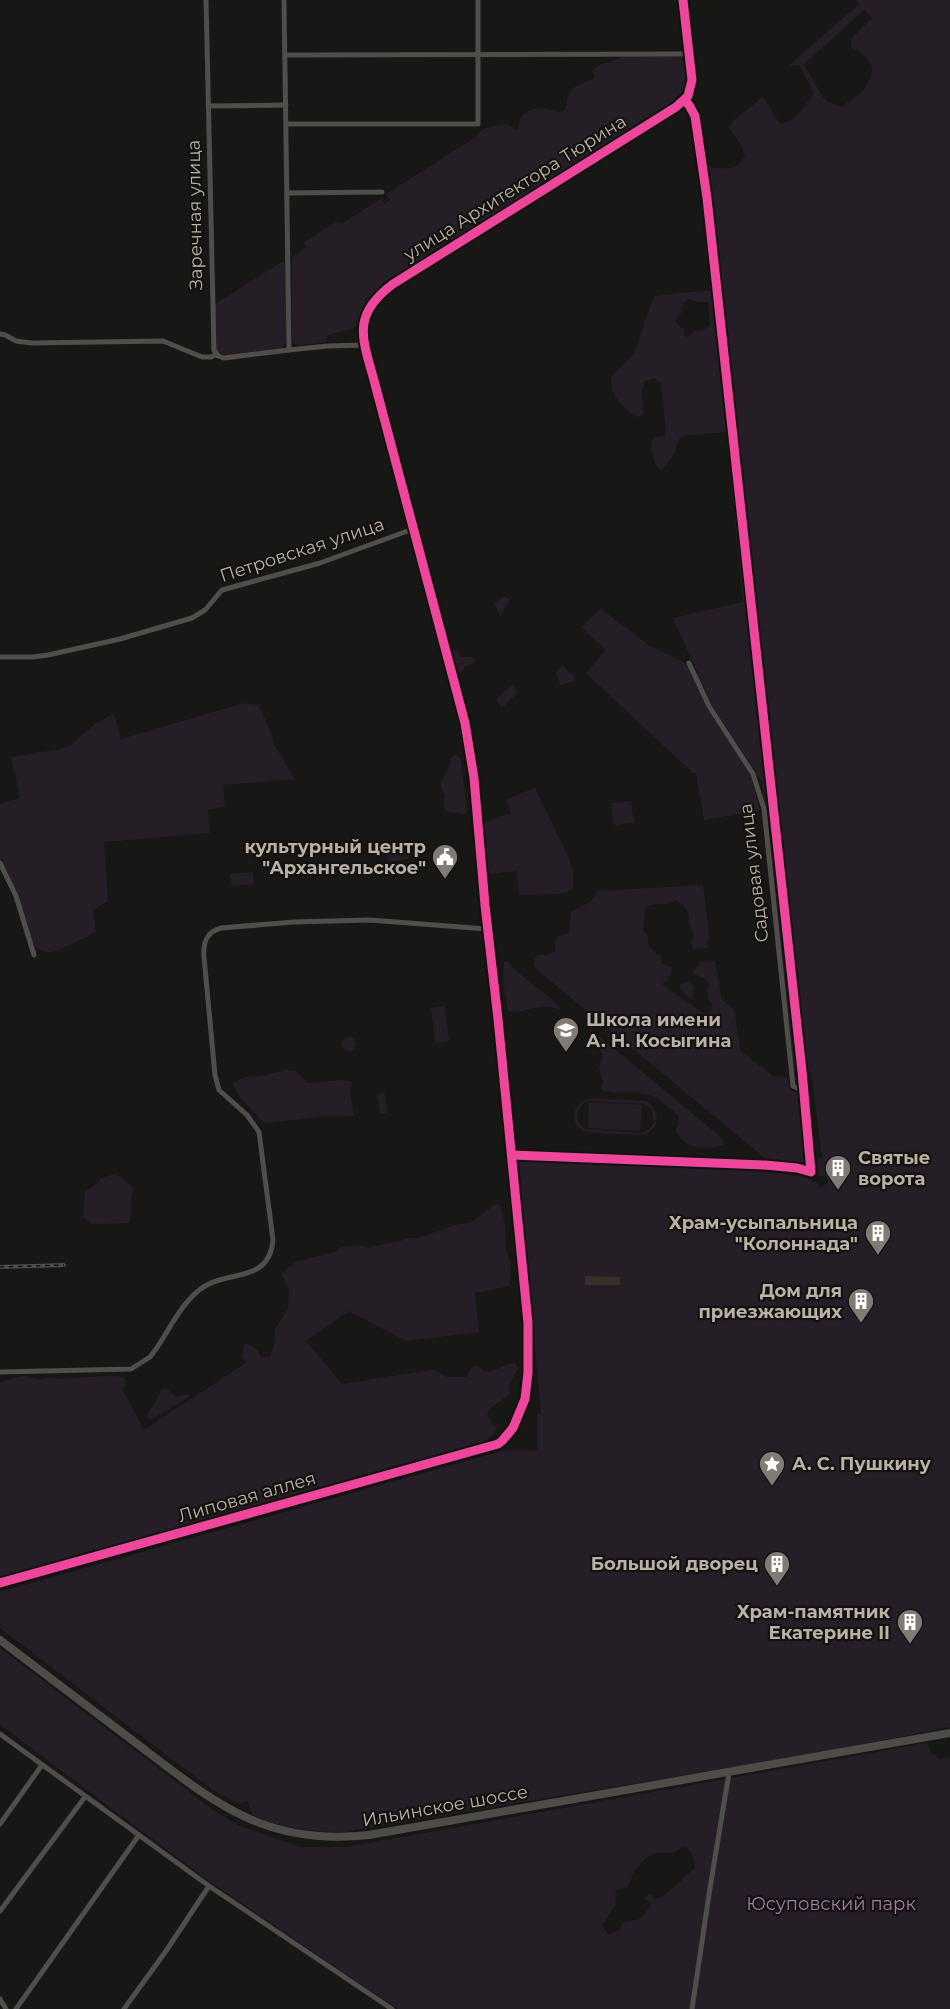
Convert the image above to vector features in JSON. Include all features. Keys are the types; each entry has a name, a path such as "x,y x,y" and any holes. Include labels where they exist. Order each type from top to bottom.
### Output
{"street":[{"name":"Заречная улица","path":"206,0 214,350 217,354"},
{"path":"284,0 289,350"},
{"path":"287,124 478,124 478,0"},
{"path":"512,1155 765,1165 797,1168 811,1172 804,1090 706,198 695,116 684,100 692,85 683,0"},
{"path":"285,55 690,54"},
{"name":"улица Архитектора Тюрина","path":"502,1441 513,1428 525,1400 528,1373 528,1323 487,929 474,778 459,701 365,345 363,330 365,315 374,300 414,270 640,130 684,100"},
{"path":"208,106 286,105"},
{"path":"288,193 382,192"},
{"path":"0,334 23,343 163,341 202,357 217,354 224,358 328,346 365,345"},
{"name":"Петровская улица","path":"0,657 33,657 59,652 120,639 192,618 205,610 222,590 320,563 413,528"},
{"name":"Садовая улица","path":"689,663 710,706 753,774 764,809 793,1086 804,1090"},
{"path":"0,862 16,896 34,955"},
{"path":"0,1372 131,1369 150,1357 197,1291 214,1281 258,1269 269,1257 273,1240 259,1132 248,1115 219,1090 215,1075 204,957 205,943 211,932 221,928 294,922 370,920 487,929"},
{"name":"Липовая аллея","path":"0,1583 502,1441"},
{"name":"Ильинское шоссе","path":"0,1640 209,1797 234,1813 258,1823 300,1835 344,1838 369,1835 950,1733"},
{"path":"0,1734 209,1886 392,2009"},
{"path":"0,1824 42,1765"},
{"path":"693,2009 729,1773"},
{"path":"0,1911 85,1797"},
{"path":"16,2009 139,1835"},
{"path":"124,2009 209,1886"},
{"path":"0,1999 6,2009"}],"green space":[{"path":"857,0 950,0 950,1727 823,1752 343,1832 308,1830 274,1823 253,1815 247,1801 239,1804 215,1791 0,1628 0,1592 502,1451 537,1450 537,1414 541,1414 519,1161 761,1171 804,1177 817,1183 821,1188 828,1182 826,1176 819,1176 817,1158 822,1157 811,1072 794,1071 762,782 712,705 673,618 743,602 726,432 681,436 675,453 661,471 654,460 651,446 653,438 666,435 661,383 654,378 645,381 642,389 643,415 636,417 621,404 615,395 611,377 634,354 654,296 712,290 699,165 725,169 741,162 745,156 742,147 729,127 735,119 763,97 780,124 791,120 800,112 814,93 799,65 787,67 859,4","holes":["864,10 872,18 851,39 851,47 869,60 871,75 863,91 842,107 827,101 822,96 804,64","688,299 708,302 710,326 703,330 693,331 688,337 675,322 681,313 681,306"]},
{"path":"620,57 682,57 682,60 687,63 688,88 671,107 384,285 362,311 355,327 327,336 327,342 299,345 294,343 292,335 292,257 307,247 304,242 338,221 339,225 381,199 385,204 390,200 386,194 485,129 507,124 517,130 522,116 534,109 564,111 572,90 593,79 592,71 596,68"},
{"path":"282,262 286,264 286,342 281,349 224,355 217,351 215,304"},
{"path":"504,596 510,600 500,617 494,603"},
{"path":"601,609 650,646 687,664 750,774 760,810 704,820 696,773 693,773 586,673 606,650 581,627"},
{"path":"455,649 461,657 474,657 475,663 466,666 460,673 457,672 453,651"},
{"path":"562,665 575,681 560,685 556,672"},
{"path":"514,684 517,693 502,708 497,700 498,697"},
{"path":"244,703 258,705 275,746 295,779 223,785 225,807 208,809 210,833 104,842 108,901 93,910 96,932 73,944 50,952 45,952 35,946 9,877 0,860 0,804 20,798 11,757 61,749 71,745 95,724 114,713 121,739"},
{"path":"456,755 461,760 467,810 465,814 448,812 443,802 445,795 441,783 452,756"},
{"path":"535,788 569,858 573,870 573,890 559,894 519,895 517,871 490,874 486,871 483,823 511,813 506,799"},
{"path":"631,801 634,823 614,825 611,803"},
{"path":"407,847 408,859 388,862 386,850"},
{"path":"253,872 254,884 232,886 230,874"},
{"path":"703,885 709,935 707,948 693,949 691,942 694,935 688,912 676,900 670,903 649,905 645,911 643,931 648,936 649,946 661,956 661,963 673,968 668,980 662,984 704,1014 711,1012 712,1004 707,995 709,985 705,979 692,973 701,962 715,961 722,1000 734,1009 740,1050 773,1076 787,1077 790,1090 800,1093 807,1163 765,1158 536,969 533,962 536,956 555,951 556,937 569,933 571,912 590,902 598,891"},
{"path":"504,962 508,962 561,1008 559,1010 546,1006 508,1011 503,983"},
{"path":"688,981 694,986 692,999 681,991 680,985"},
{"path":"445,1006 449,1041 435,1043 431,1008"},
{"path":"588,1027 722,1138 725,1145 703,1148 685,1142 675,1131 679,1124 678,1115 654,1097 641,1093 601,1090 603,1082 599,1068 603,1055"},
{"path":"349,1037 354,1039 356,1044 354,1049 349,1051 344,1049 342,1044 344,1039"},
{"path":"286,1070 297,1071 307,1083 343,1080 352,1082 350,1092 354,1116 318,1117 267,1123 262,1121 241,1098 233,1082"},
{"path":"385,1093 387,1113 380,1114 377,1094"},
{"path":"588,1098 646,1101 651,1104 656,1113 656,1123 650,1131 641,1135 584,1131 577,1124 574,1115 577,1107","holes":["589,1101 645,1104 652,1110 654,1123 648,1130 640,1133 586,1129 577,1119 578,1110"]},
{"path":"589,1102 642,1105 640,1131 588,1128"},
{"path":"115,1174 134,1188 130,1223 92,1224 83,1217 85,1192 101,1178"},
{"path":"498,1204 501,1207 505,1225 506,1251 511,1264 510,1286 475,1293 479,1332 406,1341 349,1311 306,1341 342,1384 431,1370 447,1377 466,1377 472,1367 478,1365 482,1369 491,1371 515,1363 518,1368 510,1383 509,1395 489,1409 487,1414 496,1429 494,1434 484,1442 0,1579 0,1382 22,1376 40,1379 124,1377 126,1384 122,1388 144,1430 247,1362 242,1358 243,1346 246,1343 257,1349 261,1357 270,1357 274,1346 275,1329 288,1309 289,1288 281,1274 297,1261 336,1252 340,1247 361,1245 366,1248 407,1238 419,1238 454,1225 472,1222"},
{"path":"163,1388 176,1397 184,1394 190,1396 151,1420 147,1418 148,1414"},
{"name":"Юсуповский парк","path":"0,1648 213,1810 240,1826 301,1847 346,1847 927,1743 931,1752 939,1759 950,1757 950,2009 398,2009 213,1884 0,1725","holes":["686,1847 693,1856 695,1868 672,1890 661,1897 655,1899 650,1893 645,1898 651,1904 645,1915 637,1920 623,1923 619,1930 609,1935 602,1926 616,1904 617,1890 628,1887 633,1873 645,1859 654,1853 673,1853"]}],"shaded area":[{"path":"585,1276 620,1277 620,1285 585,1285"}],"railway":[{"path":"0,1267 64,1265"}],"cycle path":[{"path":"0,1583 498,1444 513,1428 525,1399 528,1373 528,1323 474,778 465,723 367,354 363,329 370,307 393,284 676,107 688,96 692,80 683,0"},
{"path":"512,1155 765,1165 797,1168 811,1172 707,198 695,116 684,100"}],"place":[{"name":"культурный центр \"Архангельское\"","path":"445,880"},
{"name":"Школа имени А. Н. Косыгина","path":"566,1053"},
{"name":"Святые ворота","path":"838,1191"},
{"name":"Храм-усыпальница \"Колоннада\"","path":"878,1256"},
{"name":"Дом для приезжающих","path":"861,1324"},
{"name":"А. С. Пушкину","path":"772,1487"},
{"name":"Большой дворец","path":"777,1587"},
{"name":"Храм-памятник Екатерине II","path":"910,1645"}]}
